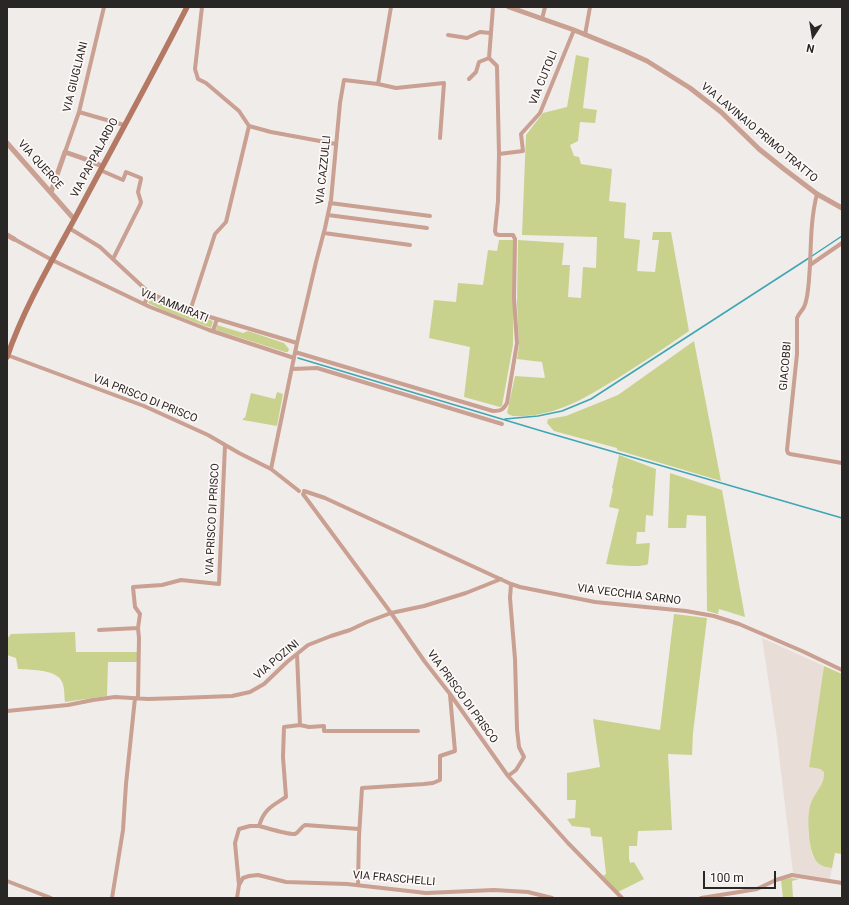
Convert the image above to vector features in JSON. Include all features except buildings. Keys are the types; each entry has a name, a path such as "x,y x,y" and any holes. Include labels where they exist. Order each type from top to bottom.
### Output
{"main road":[{"name":"VIA PAPPALARDO","path":"7,356 22,319 52,260 187,7"}],"street":[{"name":"VIA GIUGLIANI","path":"51,192 79,112 104,7"},
{"path":"202,7 195,69 198,79 206,83 239,111 249,126 271,132 336,144"},
{"path":"391,7 378,84 396,88 444,83 440,138"},
{"path":"295,352 493,411 500,411 507,403 517,343 514,298 515,239 513,235 499,235 496,234 495,231 498,201 499,154 497,66 489,58 493,7"},
{"name":"VIA LAVINAIO PRIMO TRATTO","path":"509,7 585,34 647,61 690,88 721,112 759,149 817,194 842,208"},
{"path":"542,19 545,7"},
{"path":"585,34 590,7"},
{"name":"VIA CUTOLI","path":"499,154 523,151 521,134 540,113 574,30"},
{"path":"448,35 467,38 480,32 490,33"},
{"path":"469,79 476,72 479,62 489,58"},
{"name":"VIA CAZZULLI","path":"271,469 297,343 328,215 340,103 344,80 378,84"},
{"path":"79,112 124,125"},
{"path":"190,310 216,234 226,222 249,126"},
{"name":"VIA QUERCE","path":"7,143 74,218"},
{"path":"65,152 85,159 123,180 126,172 141,178 138,192 141,202 140,205 113,260"},
{"name":"GIACOBBI","path":"817,194 811,233 811,254 806,298 804,307 797,318 797,354 787,450 790,454 842,463"},
{"path":"330,203 430,216"},
{"path":"328,215 427,228"},
{"name":"VIA AMMIRATI","path":"69,228 100,247 150,293 190,310 297,343"},
{"path":"324,233 410,245"},
{"path":"7,235 14,239"},
{"path":"7,240 14,239"},
{"name":"VIA AMMIRATI","path":"14,239 52,260 144,304 214,331 294,358"},
{"path":"810,263 842,243"},
{"path":"144,304 150,293"},
{"path":"214,331 217,319"},
{"name":"VIA PRISCO DI PRISCO","path":"7,356 144,406 208,435 271,469 302,492 508,776 568,843 622,898"},
{"path":"292,369 317,368 502,424"},
{"name":"VIA PRISCO DI PRISCO","path":"138,628 140,614 135,607 133,587 162,585 181,580 219,584 225,445"},
{"name":"VIA VECCHIA SARNO","path":"302,492 325,498 511,584 594,602 686,611 714,616 739,624 842,670"},
{"name":"VIA POZINI","path":"7,711 68,705 115,697 148,699 180,698 232,696 250,692 264,684 287,662 308,645 391,613 424,606 466,593 501,579"},
{"path":"508,776 516,770 524,757 519,747 517,729 515,659 510,598 511,584"},
{"path":"99,630 138,628 139,638 137,698 126,784 123,830 112,898"},
{"path":"297,654 300,725"},
{"path":"358,885 359,829 362,788 424,784 440,780 440,756 455,751 450,694"},
{"path":"259,826 268,809 286,797 283,757 284,727 300,725 309,727 324,726 324,730 418,731"},
{"path":"237,898 239,885 235,843 239,829 250,826 259,826 295,834 305,825 359,829"},
{"name":"VIA FRASCHELLI","path":"239,885 243,878 258,875 286,882 358,885 426,893 494,890 528,892 552,898"},
{"path":"701,898 757,889 776,880 792,875 842,884"},
{"path":"7,881 51,898"}],"shaded area":[{"path":"762,638 824,666 809,766 820,769 824,772 824,777 809,814 808,832 812,855 817,863 832,868 830,879 793,873 777,738"}],"green space":[{"path":"576,55 589,58 583,108 597,110 595,123 580,122 578,141 570,145 574,156 579,157 581,164 612,169 609,201 626,203 624,238 640,240 637,271 655,272 659,240 652,240 653,232 671,232 689,331 627,372 581,399 556,410 542,414 513,416 507,413 515,376 545,378 542,362 517,359 519,346 517,303 518,240 564,243 562,265 570,265 568,297 581,298 583,267 596,268 597,237 522,235 526,135 543,113 567,107"},
{"path":"499,240 514,240 513,345 502,406 500,407 464,397 470,347 429,338 434,300 456,302 458,283 483,285 488,250 497,251"},
{"path":"152,296 179,309 213,321 211,328 148,303"},
{"path":"217,325 243,333 248,331 284,343 289,349 288,352 216,330"},
{"path":"694,341 721,481 617,450 617,448 554,431 547,423 548,419 566,416 618,395"},
{"path":"277,392 283,394 277,426 243,420 243,418 245,418 251,393 275,399"},
{"path":"619,455 656,469 653,516 646,515 645,532 637,532 636,544 650,543 648,564 645,565 628,566 606,564 619,509 609,507"},
{"path":"670,473 722,490 745,617 719,609 718,614 707,611 706,516 687,515 686,528 668,528"},
{"path":"674,614 707,618 693,733 692,755 668,754 672,830 638,831 637,846 629,846 629,859 630,863 634,862 644,879 618,892 603,876 606,874 602,837 591,836 590,828 572,826 567,819 575,818 576,800 567,800 567,773 600,767 593,719 660,730"},
{"path":"75,632 76,652 137,652 137,662 108,662 107,696 65,702 63,685 58,676 47,672 18,669 16,658 7,655 7,639 11,634"},
{"path":"824,666 842,674 842,854 835,853 832,868 821,865 815,859 810,844 808,825 809,809 824,776 824,772 820,769 809,767"},
{"path":"791,878 799,879 792,881 793,898 783,898 781,880"}],"waterway":[{"path":"812,256 842,236"},
{"path":"505,419 538,416 562,411 591,399 809,258"},
{"path":"298,358 545,432 842,518"}]}
